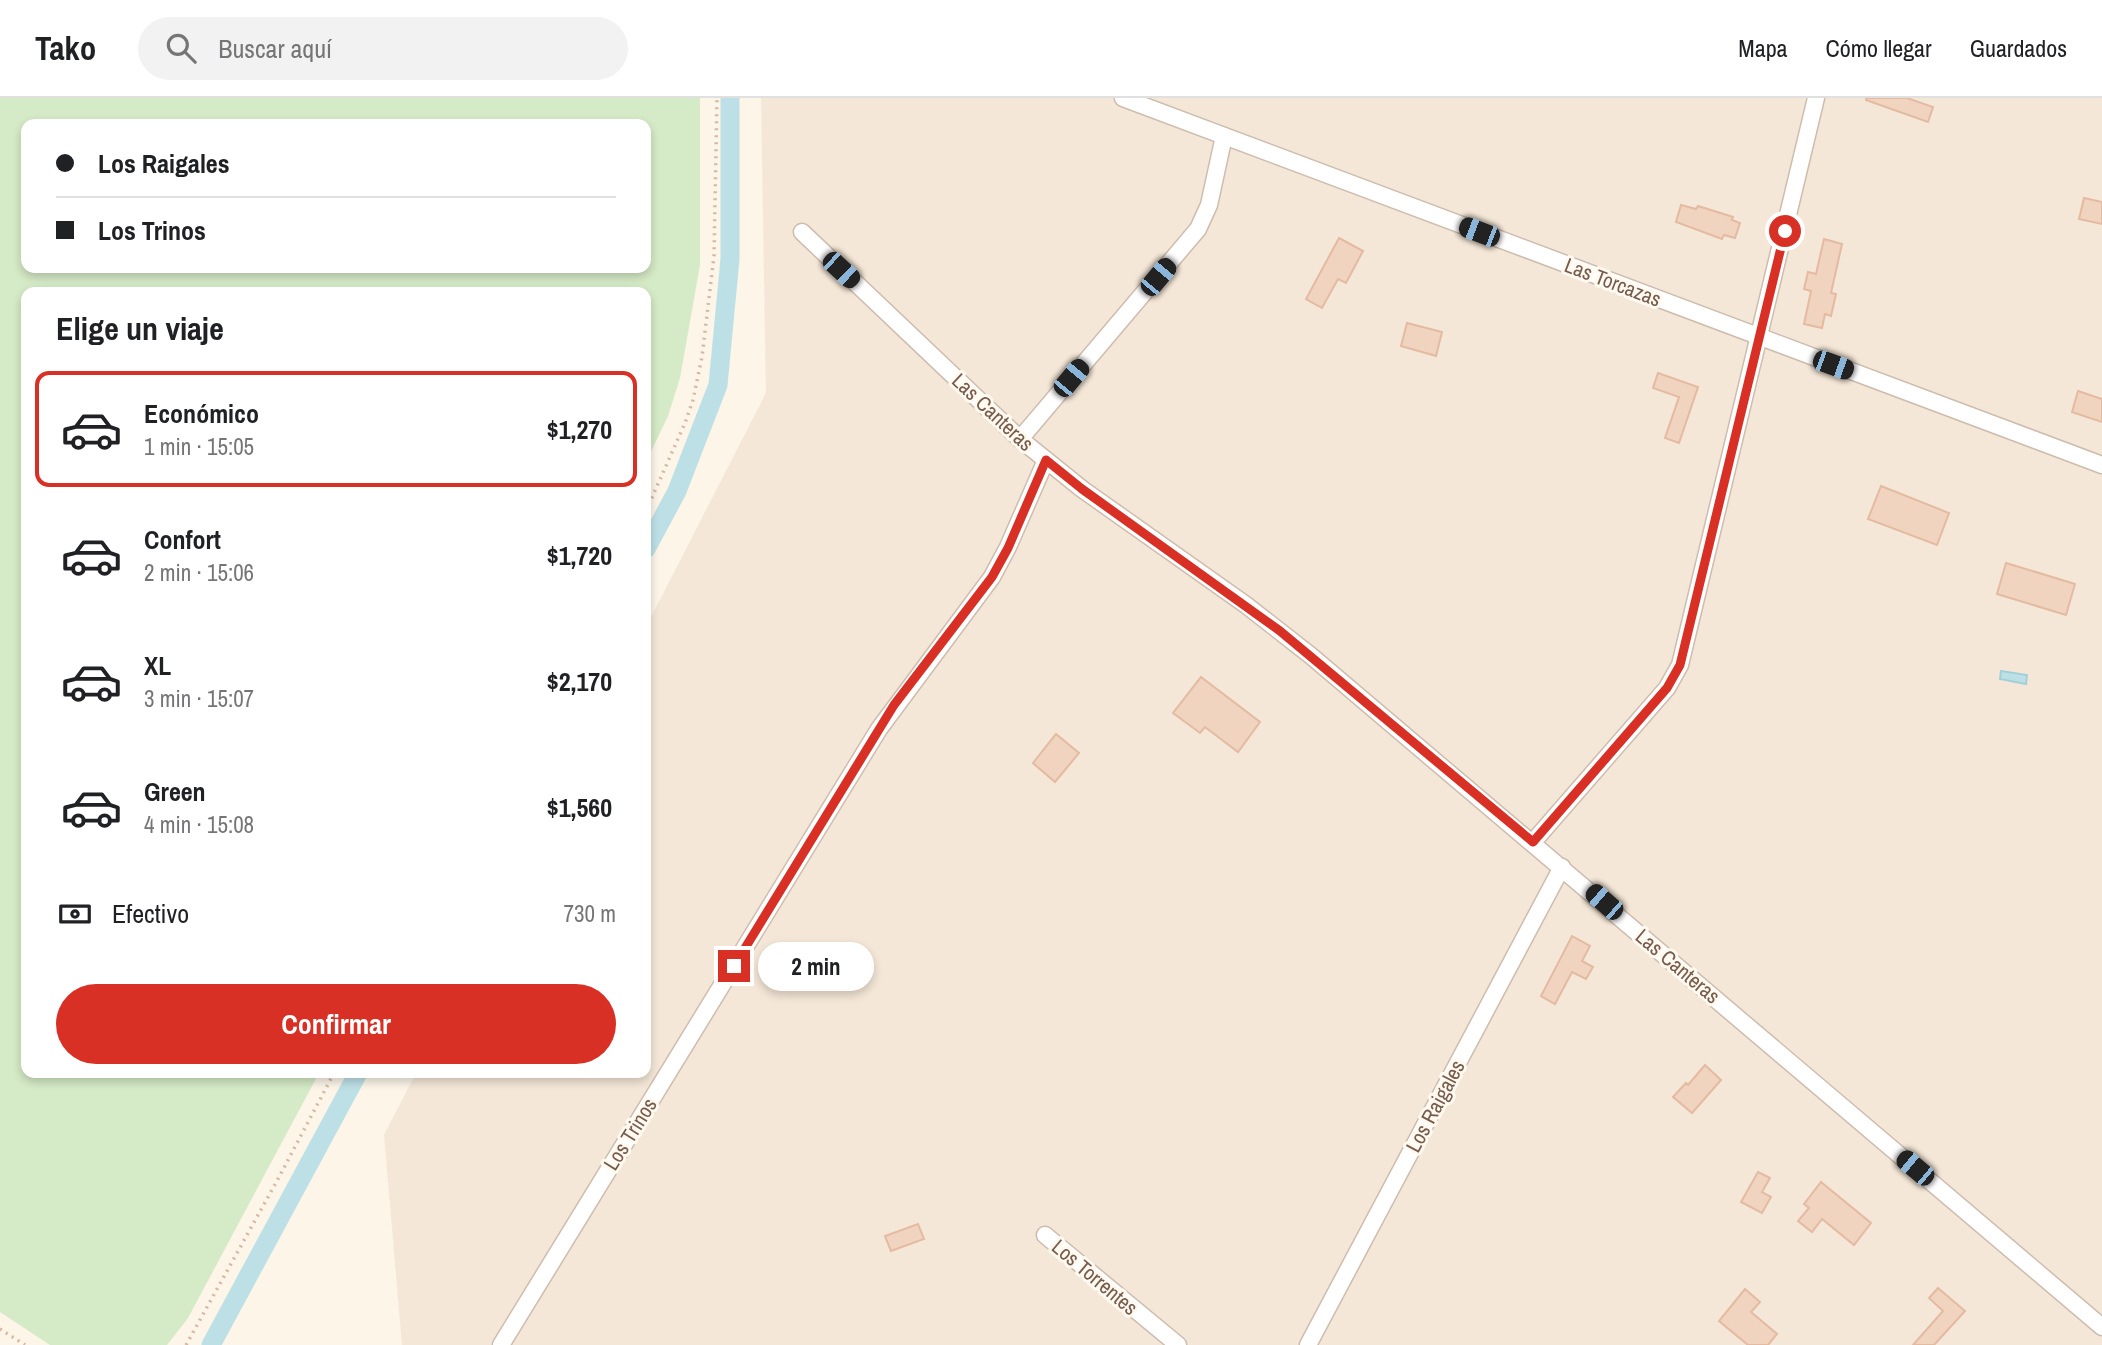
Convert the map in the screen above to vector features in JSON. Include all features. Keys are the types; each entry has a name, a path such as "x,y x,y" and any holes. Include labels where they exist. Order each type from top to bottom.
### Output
{"street":[{"name":"Las Torcazas","path":"1123,98 2102,465"},
{"path":"1533,842 1667,688 1680,665 1816,98"},
{"path":"1020,439 1198,229 1209,205 1224,136"},
{"name":"Las Canteras","path":"802,232 1020,439 1082,489 1280,631 1533,842 2102,1327"},
{"name":"Los Trinos","path":"501,1345 879,729 992,577 1008,548 1046,460"},
{"name":"Los Raigales","path":"1308,1345 1562,867"},
{"name":"Los Torrentes","path":"1045,1235 1178,1345"}],"path":[{"path":"651,500 685,423 702,357 714,256 717,98"},
{"path":"186,1345 331,1078"},
{"path":"0,1329 25,1345"}],"shaded area":[{"path":"761,98 2102,98 2102,1345 402,1345 384,1135 413,1078 651,1078 651,617 766,393"}],"green space":[{"path":"0,98 700,98 700,265 680,378 668,416 651,452 651,287 21,287 21,1078 316,1078 188,1318 167,1345 50,1345 0,1312"}],"water":[{"path":"2001,671 2027,675 2026,684 2000,679"}],"building":[{"path":"1866,98 1907,98 1933,107 1928,122"},
{"path":"2084,198 2102,202 2102,224 2079,219"},
{"path":"1681,205 1696,209 1698,206 1733,217 1732,220 1740,223 1735,238 1724,235 1722,239 1676,222"},
{"path":"1339,238 1363,251 1346,283 1338,279 1322,308 1306,299"},
{"path":"1824,239 1842,244 1831,293 1836,294 1831,316 1825,314 1822,328 1804,324 1811,291 1804,289 1808,272 1816,274"},
{"path":"1407,323 1442,332 1436,356 1401,346"},
{"path":"1658,373 1698,387 1679,443 1665,438 1679,397 1653,388"},
{"path":"2078,391 2102,399 2102,422 2072,412"},
{"path":"1881,486 1949,513 1937,545 1868,519"},
{"path":"2006,563 2075,584 2066,615 1997,594"},
{"path":"1201,677 1260,722 1238,752 1205,727 1200,733 1173,713"},
{"path":"1056,734 1079,753 1055,782 1033,763"},
{"path":"1572,936 1590,946 1582,961 1593,967 1586,979 1572,972 1555,1004 1541,996"},
{"path":"1705,1065 1721,1080 1692,1113 1673,1097 1686,1083 1688,1085"},
{"path":"1758,1172 1770,1178 1762,1192 1771,1197 1762,1213 1741,1202"},
{"path":"1821,1182 1871,1223 1854,1245 1822,1219 1812,1232 1798,1221 1809,1208 1804,1204"},
{"path":"918,1224 924,1239 891,1251 885,1236"},
{"path":"1938,1288 1965,1311 1934,1345 1913,1345 1943,1311 1929,1298"},
{"path":"1745,1289 1760,1302 1751,1312 1777,1334 1768,1345 1748,1345 1719,1321"}],"waterway":[{"path":"651,540 677,491 718,385 730,259 730,98"},
{"path":"211,1345 355,1078"}],"route":[{"path":"734,966 894,705 992,577 1008,548 1046,460 1082,489 1280,631 1533,842 1667,688 1680,665 1785,231"}]}
